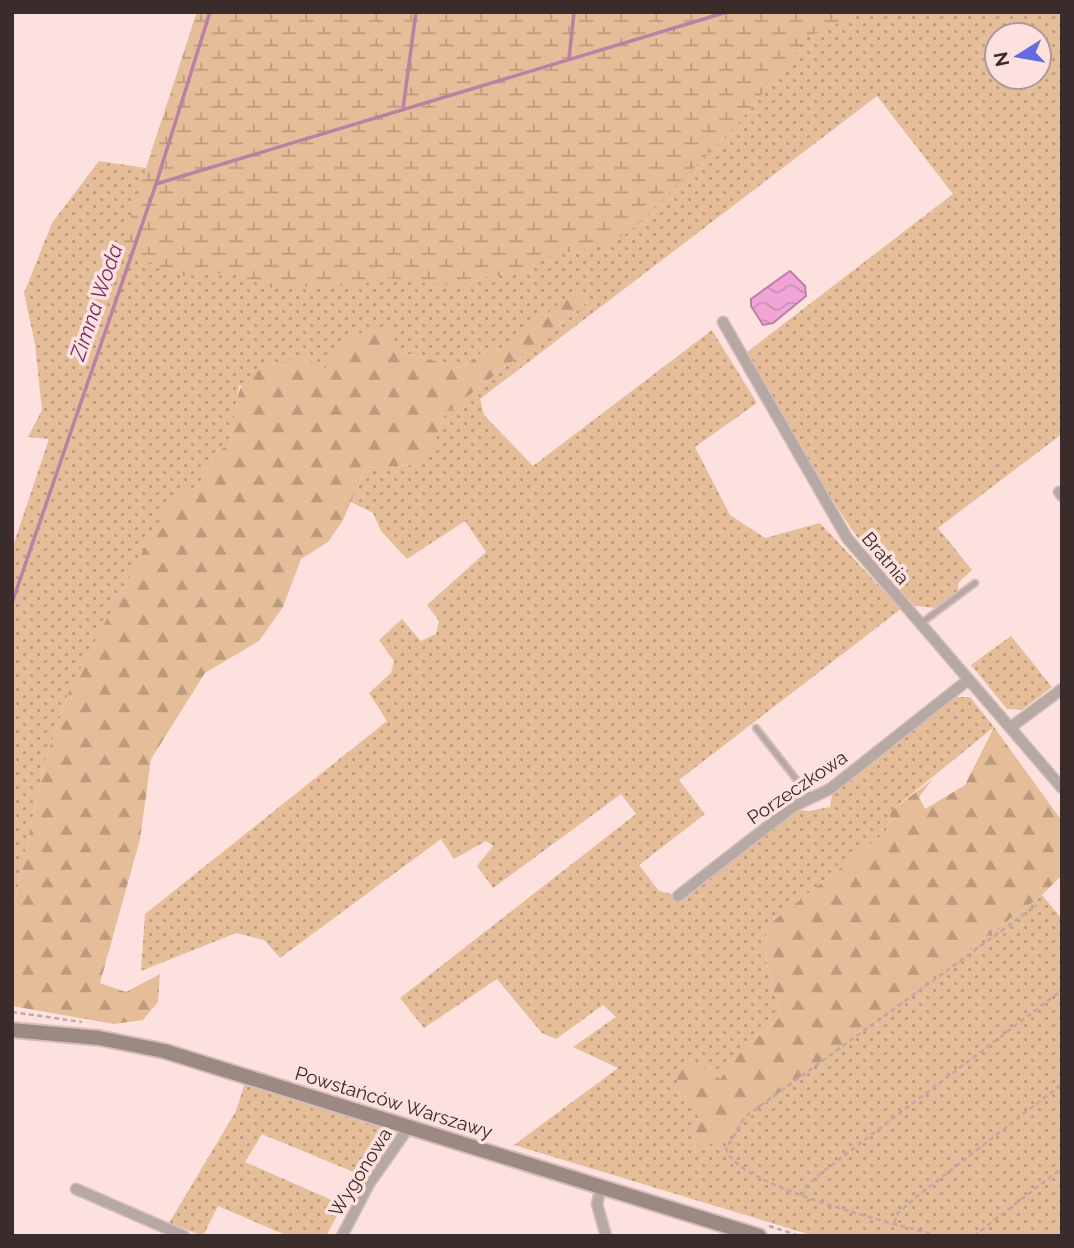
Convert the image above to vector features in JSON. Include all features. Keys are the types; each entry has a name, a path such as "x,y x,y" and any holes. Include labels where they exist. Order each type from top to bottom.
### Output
{"street":[{"name":"Bratnia","path":"723,322 847,538 1062,788"},
{"name":"Porzeczkowa","path":"678,896 794,806 830,789 968,680"},
{"path":"1011,727 1062,689"},
{"name":"Powstańców Warszawy","path":"12,1030 141,1045 759,1236"},
{"name":"Wygonowa","path":"342,1236 369,1184 409,1127"},
{"path":"601,1186 597,1204 606,1236"},
{"path":"76,1189 184,1236"}],"lane":[{"path":"920,624 975,583"},
{"path":"756,728 811,798"}],"path":[{"path":"938,1236 802,1196 756,1177 728,1157 726,1149 745,1117 1037,905"},
{"path":"802,1196 821,1173 1062,990"},
{"path":"12,1012 77,1021"},
{"path":"894,1223 898,1213 913,1199 1062,1084"},
{"path":"974,1236 1062,1168"}],"green space":[{"path":"197,12 1062,12 1062,434 938,528 972,570 958,583 958,591 936,608 915,606 866,548 823,485 747,352 953,194 877,96 480,399 484,415 533,466 712,330 757,403 695,447 730,515 765,538 820,523 901,609 679,780 705,814 639,865 659,891 672,894 679,901 796,810 809,811 830,807 832,795 956,697 970,697 994,727 891,811 886,832 767,926 765,957 781,1016 741,1052 720,1079 679,1093 701,1109 693,1131 695,1155 1042,895 1062,919 1062,1236 814,1236 514,1145 618,1068 573,1047 616,1017 603,1005 556,1039 542,1033 497,979 424,1028 400,998 636,814 621,794 493,888 477,866 493,846 486,841 454,859 441,839 280,958 264,940 236,933 141,971 145,914 387,721 369,693 391,673 394,661 379,640 402,619 421,641 436,634 439,621 427,605 486,552 465,521 407,559 381,531 373,513 351,502 366,468 412,465 434,444 445,414 588,302 575,292 505,348 483,352 461,368 401,352 324,373 239,386 230,444 215,453 199,486 110,615 70,688 44,764 12,915 12,549 49,439 28,437 42,410 35,344 24,293 52,223 99,161 146,168"},
{"path":"197,12 863,12 808,37 736,126 630,232 595,248 554,254 520,273 488,277 458,287 390,278 348,286 272,288 232,273 183,276 120,250"},
{"path":"575,291 588,302 445,414 434,444 412,465 366,468 342,522 328,542 301,559 283,607 259,641 205,673 151,759 140,839 100,983 126,992 160,974 158,1002 143,1020 114,1024 12,1006 12,915 44,764 70,688 172,497 199,486 215,453 230,444 236,403 245,380 265,367 306,356 324,372 334,352 341,345 356,335 387,326 401,352 461,368 483,352 505,348"},
{"path":"1011,636 1052,687 1022,710 1007,709 971,665"},
{"path":"994,727 1062,821 1062,875 1042,895 695,1156 693,1131 701,1109 679,1093 676,1073 689,1056 720,1079 741,1052 781,1016 765,957 767,926 886,832 891,811 932,780 919,797 925,809 965,785"},
{"path":"245,1083 389,1128 390,1139 363,1176 262,1134 245,1162 343,1205 326,1236 288,1236 218,1206 203,1236 169,1223 236,1111"}],"water":[{"path":"790,271 805,286 806,296 773,323 763,325 751,306 751,299"}],"waterway":[{"name":"Zimna Woda","path":"12,603 156,184 210,12"},
{"path":"403,109 416,12"},
{"path":"569,59 574,12"},
{"path":"156,184 727,12"}]}
